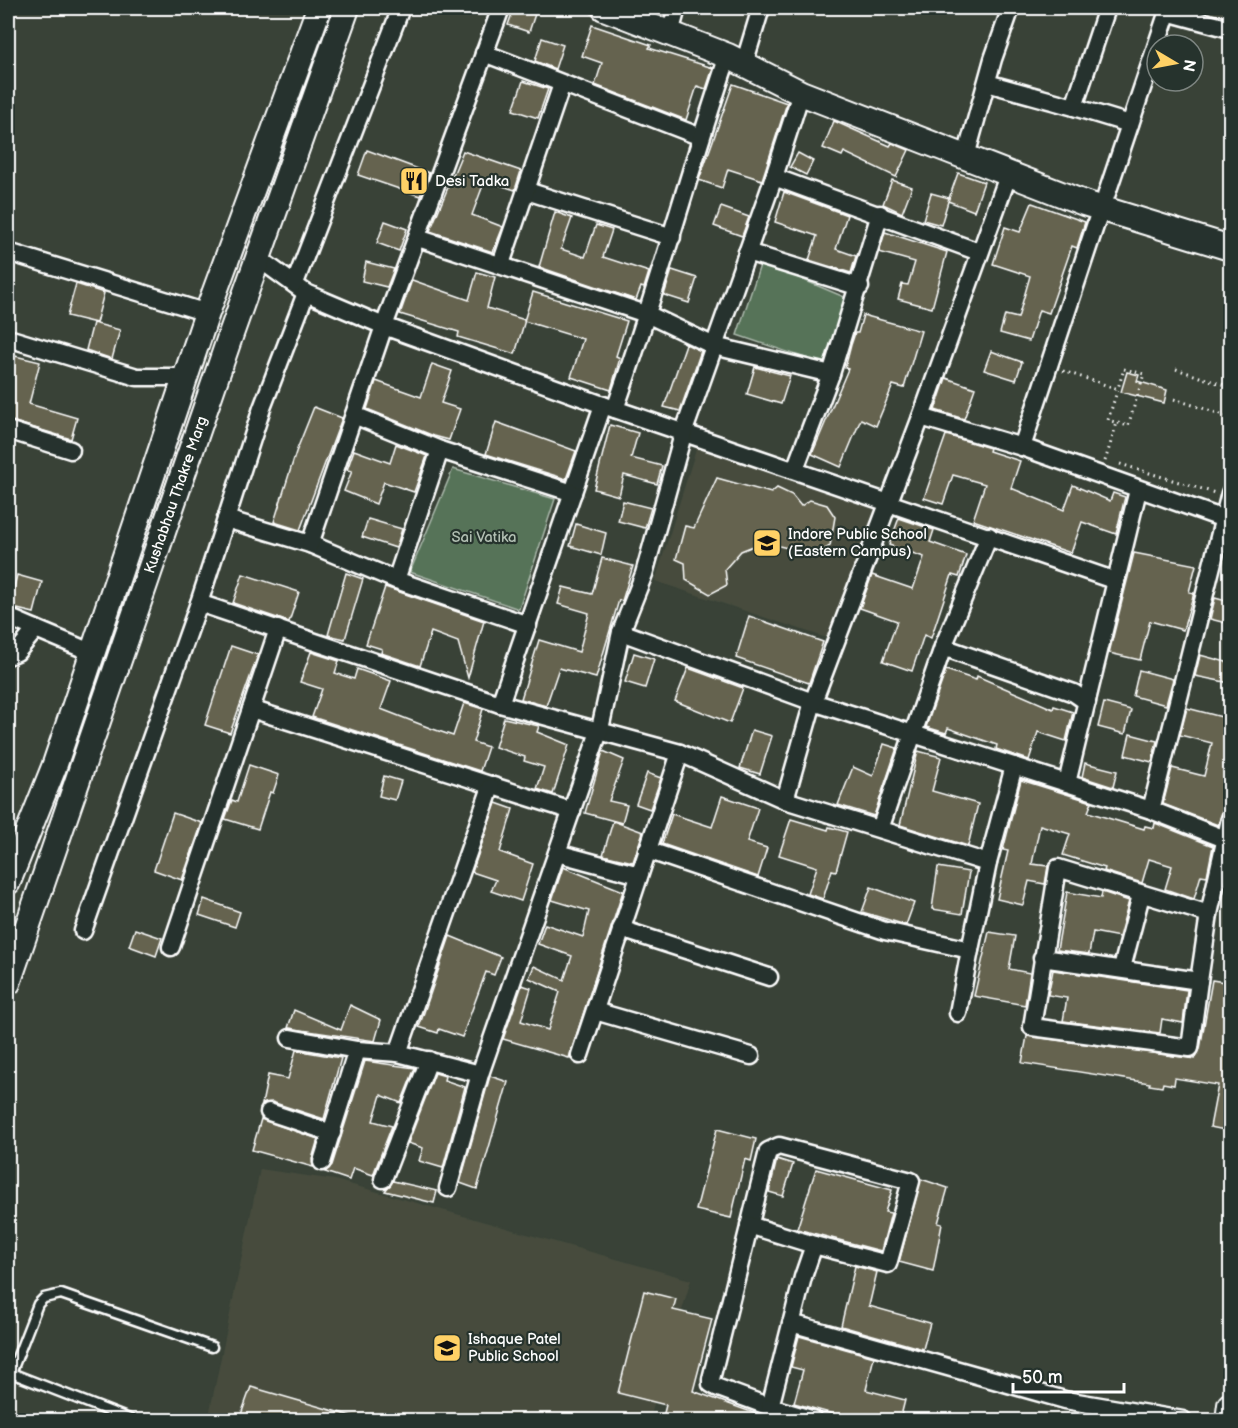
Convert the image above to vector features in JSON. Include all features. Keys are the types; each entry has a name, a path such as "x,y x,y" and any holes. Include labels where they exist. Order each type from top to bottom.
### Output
{"main road":[{"name":"Kushabhau Thakre Marg","path":"8,882 54,767 185,376 319,8"},
{"name":"Kushabhau Thakre Marg","path":"8,982 258,258 347,8"},
{"path":"604,8 736,60 801,93 1009,173 1104,202 1230,248"},
{"path":"1228,1420 1230,1405"}],"street":[{"path":"83,931 199,603 300,288 401,8"},
{"path":"310,544 384,326 501,8"},
{"path":"670,33 677,8"},
{"path":"500,704 573,493 649,315 701,137 762,8"},
{"path":"966,156 1011,8"},
{"path":"1074,107 1107,8"},
{"path":"1022,447 1168,10 1230,29"},
{"path":"484,53 701,137"},
{"path":"987,83 1130,124"},
{"path":"501,264 562,84"},
{"path":"448,1188 480,1074 600,729 621,632 644,574 684,431 774,177 801,93"},
{"path":"785,800 813,702 921,417 978,252 1009,173"},
{"path":"774,177 880,214 978,252"},
{"path":"526,191 672,237"},
{"path":"795,469 831,374 860,287 880,214"},
{"path":"418,238 649,315 714,346 831,374"},
{"path":"8,252 207,313"},
{"path":"747,252 860,287"},
{"path":"258,258 300,288 384,326 609,407 1116,581"},
{"path":"8,338 137,377 185,376"},
{"path":"354,415 440,450 573,493"},
{"path":"921,417 1022,447 1224,519"},
{"path":"8,430 71,450"},
{"path":"396,580 440,450"},
{"path":"1067,783 1138,490"},
{"path":"1151,810 1224,519 1225,491"},
{"path":"226,519 310,544 396,580 528,624"},
{"path":"880,829 943,647 989,536"},
{"path":"199,603 500,704 600,729 680,753 785,800 988,863"},
{"path":"8,617 93,653"},
{"path":"8,656 17,652 36,629"},
{"path":"171,947 278,629"},
{"path":"621,632 813,702 1151,810 1228,841"},
{"path":"943,647 1074,693 1087,702"},
{"path":"251,709 491,787 573,811"},
{"path":"580,1055 680,753"},
{"path":"958,1013 988,863 1014,766"},
{"path":"398,1053 491,787"},
{"path":"1209,914 1140,895 1058,868 1032,1027 1190,1048 1209,914 1228,841 1230,819"},
{"path":"647,850 885,931 970,950"},
{"path":"557,853 639,875"},
{"path":"1122,968 1140,895"},
{"path":"621,929 769,977"},
{"path":"1042,958 1199,981"},
{"path":"595,1011 751,1056"},
{"path":"290,1038 357,1050 398,1053 480,1074"},
{"path":"322,1162 357,1050"},
{"path":"383,1179 429,1060"},
{"path":"268,1112 332,1133"},
{"path":"749,1224 814,1245 888,1264 911,1180 779,1146 768,1151 749,1224 711,1384 770,1407 814,1420"},
{"path":"770,1407 814,1245"},
{"path":"791,1323 1065,1400 1139,1417 1183,1420"}],"lane":[{"path":"132,1420 9,1377 38,1304 52,1294 61,1294 212,1347"}],"path":[{"path":"1056,369 1118,389"},
{"path":"1124,369 1144,374 1128,426 1108,420 1118,389 1124,369"},
{"path":"1176,369 1230,387"},
{"path":"1174,399 1230,417"},
{"path":"1100,476 1117,423"},
{"path":"1095,456 1225,491 1230,443"}],"shaded area":[{"name":"Indore Public School (Eastern Campus)","path":"699,440 879,504 833,640 655,581"},
{"name":"Ishaque Patel Public School","path":"260,1169 335,1180 691,1280 651,1415 644,1420 208,1420"}],"green space":[{"path":"761,262 849,299 826,365 737,335"},
{"name":"Sai Vatika","path":"453,469 555,499 519,609 410,572"}],"building":[{"path":"514,8 537,8 529,32 508,25"},
{"path":"592,25 651,45 649,48 713,68 706,89 697,86 686,120 595,85 602,63 582,56"},
{"path":"542,38 563,45 555,69 535,61"},
{"path":"523,81 548,89 538,118 513,110"},
{"path":"733,84 787,103 762,180 728,169 722,188 699,180"},
{"path":"834,121 890,146 892,143 909,150 896,177 844,152 842,156 823,148"},
{"path":"367,150 429,173 420,196 358,175"},
{"path":"463,151 521,171 515,190 485,180 472,215 503,227 493,252 430,231"},
{"path":"798,153 813,161 806,175 790,167"},
{"path":"958,173 984,182 974,211 948,201"},
{"path":"892,180 912,187 902,213 883,204"},
{"path":"784,192 847,215 836,249 856,256 851,273 809,260 817,236 775,222"},
{"path":"931,193 949,198 941,225 923,220"},
{"path":"1032,203 1085,222 1077,248 1072,246 1049,313 1039,310 1029,341 1000,333 1005,315 1018,318 1030,276 993,264 1005,227 1020,232"},
{"path":"721,207 749,217 742,236 714,226"},
{"path":"555,212 572,218 561,249 585,257 596,225 612,230 603,257 649,272 644,288 641,287 636,300 539,267"},
{"path":"385,221 407,229 399,251 377,243"},
{"path":"885,232 947,252 932,308 898,299 902,284 908,285 915,262 879,252"},
{"path":"366,262 394,269 387,287 362,281"},
{"path":"672,270 697,278 689,303 664,295"},
{"path":"477,272 495,277 487,308 525,320 515,354 458,337 459,332 400,314 412,280 469,300"},
{"path":"76,284 104,293 96,323 67,316"},
{"path":"533,292 627,321 616,356 620,358 611,390 571,377 583,339 524,321"},
{"path":"863,315 921,331 904,388 893,385 876,426 861,419 841,467 812,454 848,369 845,368 851,345 855,333 858,333"},
{"path":"93,323 120,330 112,359 86,350"},
{"path":"686,344 701,351 680,411 664,407"},
{"path":"991,351 1022,362 1016,380 984,370"},
{"path":"15,356 40,362 29,404 77,418 71,439 8,420 8,384"},
{"path":"432,364 452,371 441,403 460,409 449,440 367,409 376,381 421,397"},
{"path":"755,367 790,376 781,404 747,394"},
{"path":"1127,372 1139,375 1137,381 1167,390 1164,403 1121,392"},
{"path":"946,378 975,388 964,419 935,410"},
{"path":"314,407 342,418 300,530 274,522 296,452"},
{"path":"496,422 576,451 566,479 486,454"},
{"path":"610,425 638,433 631,458 662,466 657,484 624,475 619,496 594,489"},
{"path":"946,435 990,448 989,451 1020,461 1011,488 1064,510 1073,485 1110,501 1113,493 1125,497 1116,534 1082,522 1071,553 973,520 985,484 953,475 943,504 924,498"},
{"path":"396,444 427,456 414,492 384,482 376,504 344,491 352,471 347,470 354,450 390,463"},
{"path":"717,478 771,493 777,488 792,495 801,506 810,500 827,505 835,517 830,546 816,555 763,542 741,551 725,569 727,585 710,594 686,580 685,563 676,559 685,526 694,528"},
{"path":"623,501 651,508 645,528 618,521"},
{"path":"899,518 934,530 930,542 966,555 959,577 952,575 931,638 924,635 912,671 883,661 897,621 860,608 872,575 913,589 924,557 889,545"},
{"path":"368,519 402,529 396,548 362,537"},
{"path":"576,524 606,533 601,555 570,546"},
{"path":"1134,553 1196,565 1189,592 1194,593 1183,630 1150,621 1140,660 1109,653"},
{"path":"602,558 633,566 622,601 619,600 596,678 559,668 546,706 521,699 539,640 579,652 589,613 558,604 563,587 592,594"},
{"path":"346,573 363,579 345,639 328,635"},
{"path":"243,574 299,592 289,622 233,603"},
{"path":"17,575 42,582 34,613 9,607"},
{"path":"385,587 484,621 468,678 458,642 431,632 420,666 381,653 382,649 366,644"},
{"path":"1215,598 1230,602 1230,624 1210,619"},
{"path":"749,616 823,642 809,683 736,658"},
{"path":"231,646 258,655 230,733 205,725"},
{"path":"311,652 339,661 335,673 354,679 357,669 391,681 381,709 453,736 464,703 483,709 473,742 488,747 480,771 312,717 322,689 300,682"},
{"path":"634,653 654,659 645,688 625,682"},
{"path":"1200,655 1230,663 1230,683 1195,676"},
{"path":"688,668 743,688 730,723 675,701"},
{"path":"946,670 976,680 977,676 1053,709 1054,706 1073,712 1066,741 1038,732 1029,760 996,749 997,745 948,728 946,733 926,727"},
{"path":"1139,670 1173,679 1166,705 1133,696"},
{"path":"1104,703 1131,710 1125,734 1098,727"},
{"path":"1187,708 1230,719 1230,809 1222,812 1218,825 1163,804 1172,768 1204,776 1212,743 1180,735"},
{"path":"504,718 539,726 537,732 569,745 553,794 537,789 544,767 524,761 525,757 495,747"},
{"path":"752,730 772,736 760,774 740,768"},
{"path":"1130,734 1157,741 1152,762 1125,755"},
{"path":"884,744 897,748 874,816 838,805 853,767 873,776"},
{"path":"603,751 624,760 609,801 627,805 622,823 585,813"},
{"path":"918,751 941,757 932,791 978,804 968,846 900,825"},
{"path":"1085,763 1117,771 1113,787 1082,777"},
{"path":"249,765 279,775 273,793 270,792 258,829 225,819 232,800 237,802"},
{"path":"647,773 661,778 650,809 636,804"},
{"path":"384,776 401,781 395,800 379,796"},
{"path":"1021,780 1092,802 1088,812 1144,829 1145,826 1154,828 1155,823 1213,846 1207,876 1201,875 1194,899 1165,889 1172,866 1149,859 1142,883 1063,855 1070,834 1040,825 1032,864 1048,866 1045,884 1029,881 1023,905 997,899 1008,851 1003,850"},
{"path":"722,796 758,808 747,842 767,848 758,877 662,844 672,814 712,827"},
{"path":"496,803 513,809 500,852 533,864 521,901 491,891 496,880 472,872"},
{"path":"173,813 202,823 182,880 154,870"},
{"path":"791,819 828,830 829,827 847,832 836,871 832,870 823,899 808,894 817,867 779,855"},
{"path":"613,821 643,832 633,862 603,855"},
{"path":"563,867 623,891 569,1058 503,1039 522,985 531,988 521,1021 548,1030 560,992 529,978 534,966 564,980 572,956 538,944 545,924 583,937 589,911 552,900"},
{"path":"938,867 969,872 962,914 932,909"},
{"path":"871,887 914,903 906,925 862,912"},
{"path":"1067,892 1101,898 1102,892 1129,901 1119,937 1093,932 1089,954 1057,950"},
{"path":"204,899 240,912 235,927 199,915"},
{"path":"135,929 162,938 156,956 129,946"},
{"path":"989,932 1015,936 1009,969 1030,973 1025,1005 974,996"},
{"path":"450,936 501,957 494,975 486,972 462,1037 439,1029 438,1033 419,1027"},
{"path":"1053,970 1187,990 1183,1023 1162,1019 1160,1033 1063,1021 1067,998 1048,995"},
{"path":"1212,980 1230,983 1230,1131 1210,1127 1218,1085 1175,1078 1174,1085 1163,1083 1162,1087 1149,1085 1150,1083 1022,1063 1027,1036 1195,1059 1200,1049"},
{"path":"350,1005 381,1020 375,1041 288,1028 294,1010 341,1030"},
{"path":"296,1050 341,1058 324,1119 272,1102 262,1104 268,1075 288,1079"},
{"path":"365,1061 415,1068 401,1103 381,1095 373,1121 392,1126 373,1175 353,1168 349,1180 325,1172 332,1165"},
{"path":"435,1073 445,1076 444,1080 465,1087 443,1168 419,1161 423,1148 408,1143"},
{"path":"490,1076 508,1082 477,1189 460,1183"},
{"path":"261,1119 318,1139 312,1159 313,1167 252,1150"},
{"path":"717,1129 756,1139 751,1161 745,1159 731,1218 696,1210"},
{"path":"777,1159 793,1164 783,1196 769,1192"},
{"path":"816,1169 892,1190 885,1212 891,1213 881,1251 797,1229"},
{"path":"921,1179 948,1188 938,1223 942,1224 933,1271 899,1262"},
{"path":"393,1181 437,1191 434,1203 385,1191"},
{"path":"855,1266 877,1272 869,1306 930,1323 923,1349 841,1326"},
{"path":"644,1291 676,1299 673,1310 712,1319 693,1391 773,1420 679,1420 663,1417 666,1405 618,1393"},
{"path":"799,1336 874,1357 866,1390 905,1400 900,1420 854,1420 794,1403 803,1370 791,1367"},
{"path":"251,1387 355,1417 354,1420 239,1420"}],"place":[{"name":"Desi Tadka","path":"414,181"},
{"name":"Indore Public School (Eastern Campus)","path":"767,543"},
{"name":"Ishaque Patel Public School","path":"447,1348"}]}
